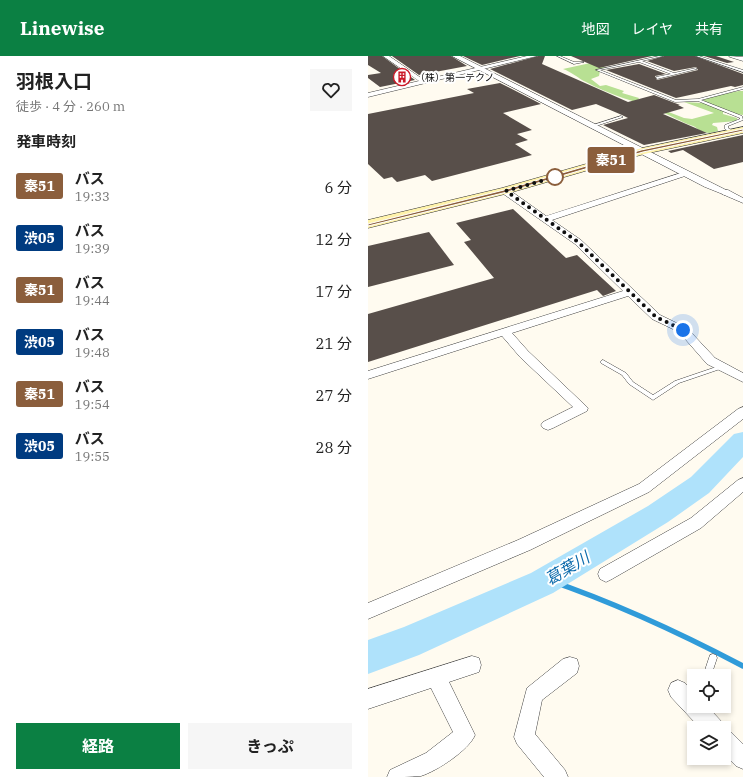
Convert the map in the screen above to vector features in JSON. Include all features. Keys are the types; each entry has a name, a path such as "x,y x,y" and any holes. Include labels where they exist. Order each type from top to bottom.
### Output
{"main road":[{"path":"368,224 506,191 642,151 738,131"}],"street":[{"path":"386,56 424,82"},
{"path":"455,56 743,201"},
{"path":"368,95 534,56"},
{"path":"732,56 743,60"},
{"path":"545,219 687,174"},
{"path":"506,191 578,242 656,317 683,330 711,361 743,378"},
{"path":"368,375 629,292"},
{"path":"505,332 524,354 582,408 548,425"},
{"path":"368,611 524,545 644,488 743,412"},
{"path":"606,574 696,523 743,484"},
{"path":"368,699 472,665"},
{"path":"558,777 524,737 534,695 570,666"},
{"path":"397,777 433,760 465,734 436,677"},
{"path":"678,690 687,699"},
{"path":"701,713 708,721"},
{"path":"731,746 743,759"}],"lane":[{"path":"558,56 574,62 583,62"},
{"path":"662,56 597,70 676,101 698,100 743,88"},
{"path":"697,56 743,71"},
{"path":"639,61 674,74"},
{"path":"716,64 720,63"},
{"path":"657,78 696,69"},
{"path":"632,84 638,82"},
{"path":"698,100 741,117 742,119 727,125 726,128 738,131"},
{"path":"592,126 622,117"},
{"path":"603,362 624,374 631,383 653,398 678,382 721,367"},
{"path":"709,669 713,658"}],"green space":[{"path":"595,62 602,67 608,68 600,71 599,76 591,79 600,86 606,85 624,91 622,93 639,98 638,100 684,118 692,119 714,113 684,102 702,103 706,97 739,91 743,91 743,115 723,112 723,114 737,118 737,121 713,123 712,125 717,127 718,131 706,133 660,111 604,91 563,69"}],"building":[{"path":"368,56 382,56 415,80 380,87 368,78 368,75 381,73 368,65"},
{"path":"392,56 451,56 467,66 419,75"},
{"path":"463,56 520,56 482,65"},
{"path":"538,56 545,56 542,64 628,102 654,95 680,105 678,105 684,108 663,114 707,133 644,145 603,125 628,118 622,115 596,104 572,110 490,69"},
{"path":"571,56 652,56 599,68"},
{"path":"664,56 695,56 743,74 743,85 735,87 731,86 676,98 606,70 639,64 666,74 655,76 657,80 698,70 696,67 674,71 647,61"},
{"path":"704,56 716,56 734,62 727,63"},
{"path":"500,83 541,104 503,113 532,130 517,134 528,140 515,144 532,155 432,181 425,175 397,182 392,177 384,179 368,164 368,114 474,93 467,89"},
{"path":"743,135 743,162 714,169 683,150 671,153 668,151"},
{"path":"513,209 566,258 577,255 616,291 603,296 597,290 368,362 368,314 494,278 464,242 471,240 456,223"},
{"path":"429,232 454,265 368,287 368,246"}],"waterway":[{"name":"葛葉川","path":"368,657 407,643 542,583 658,514 700,485 743,441"},
{"path":"548,580 598,598 647,619 743,666"}],"bus line":[{"name":"秦51","path":"368,224 506,191 642,151 743,130"}],"place":[{"name":"（株）第一テクノ","path":"402,77"}],"route":[{"path":"555,177 506,191 578,242 656,317 683,330"}]}
